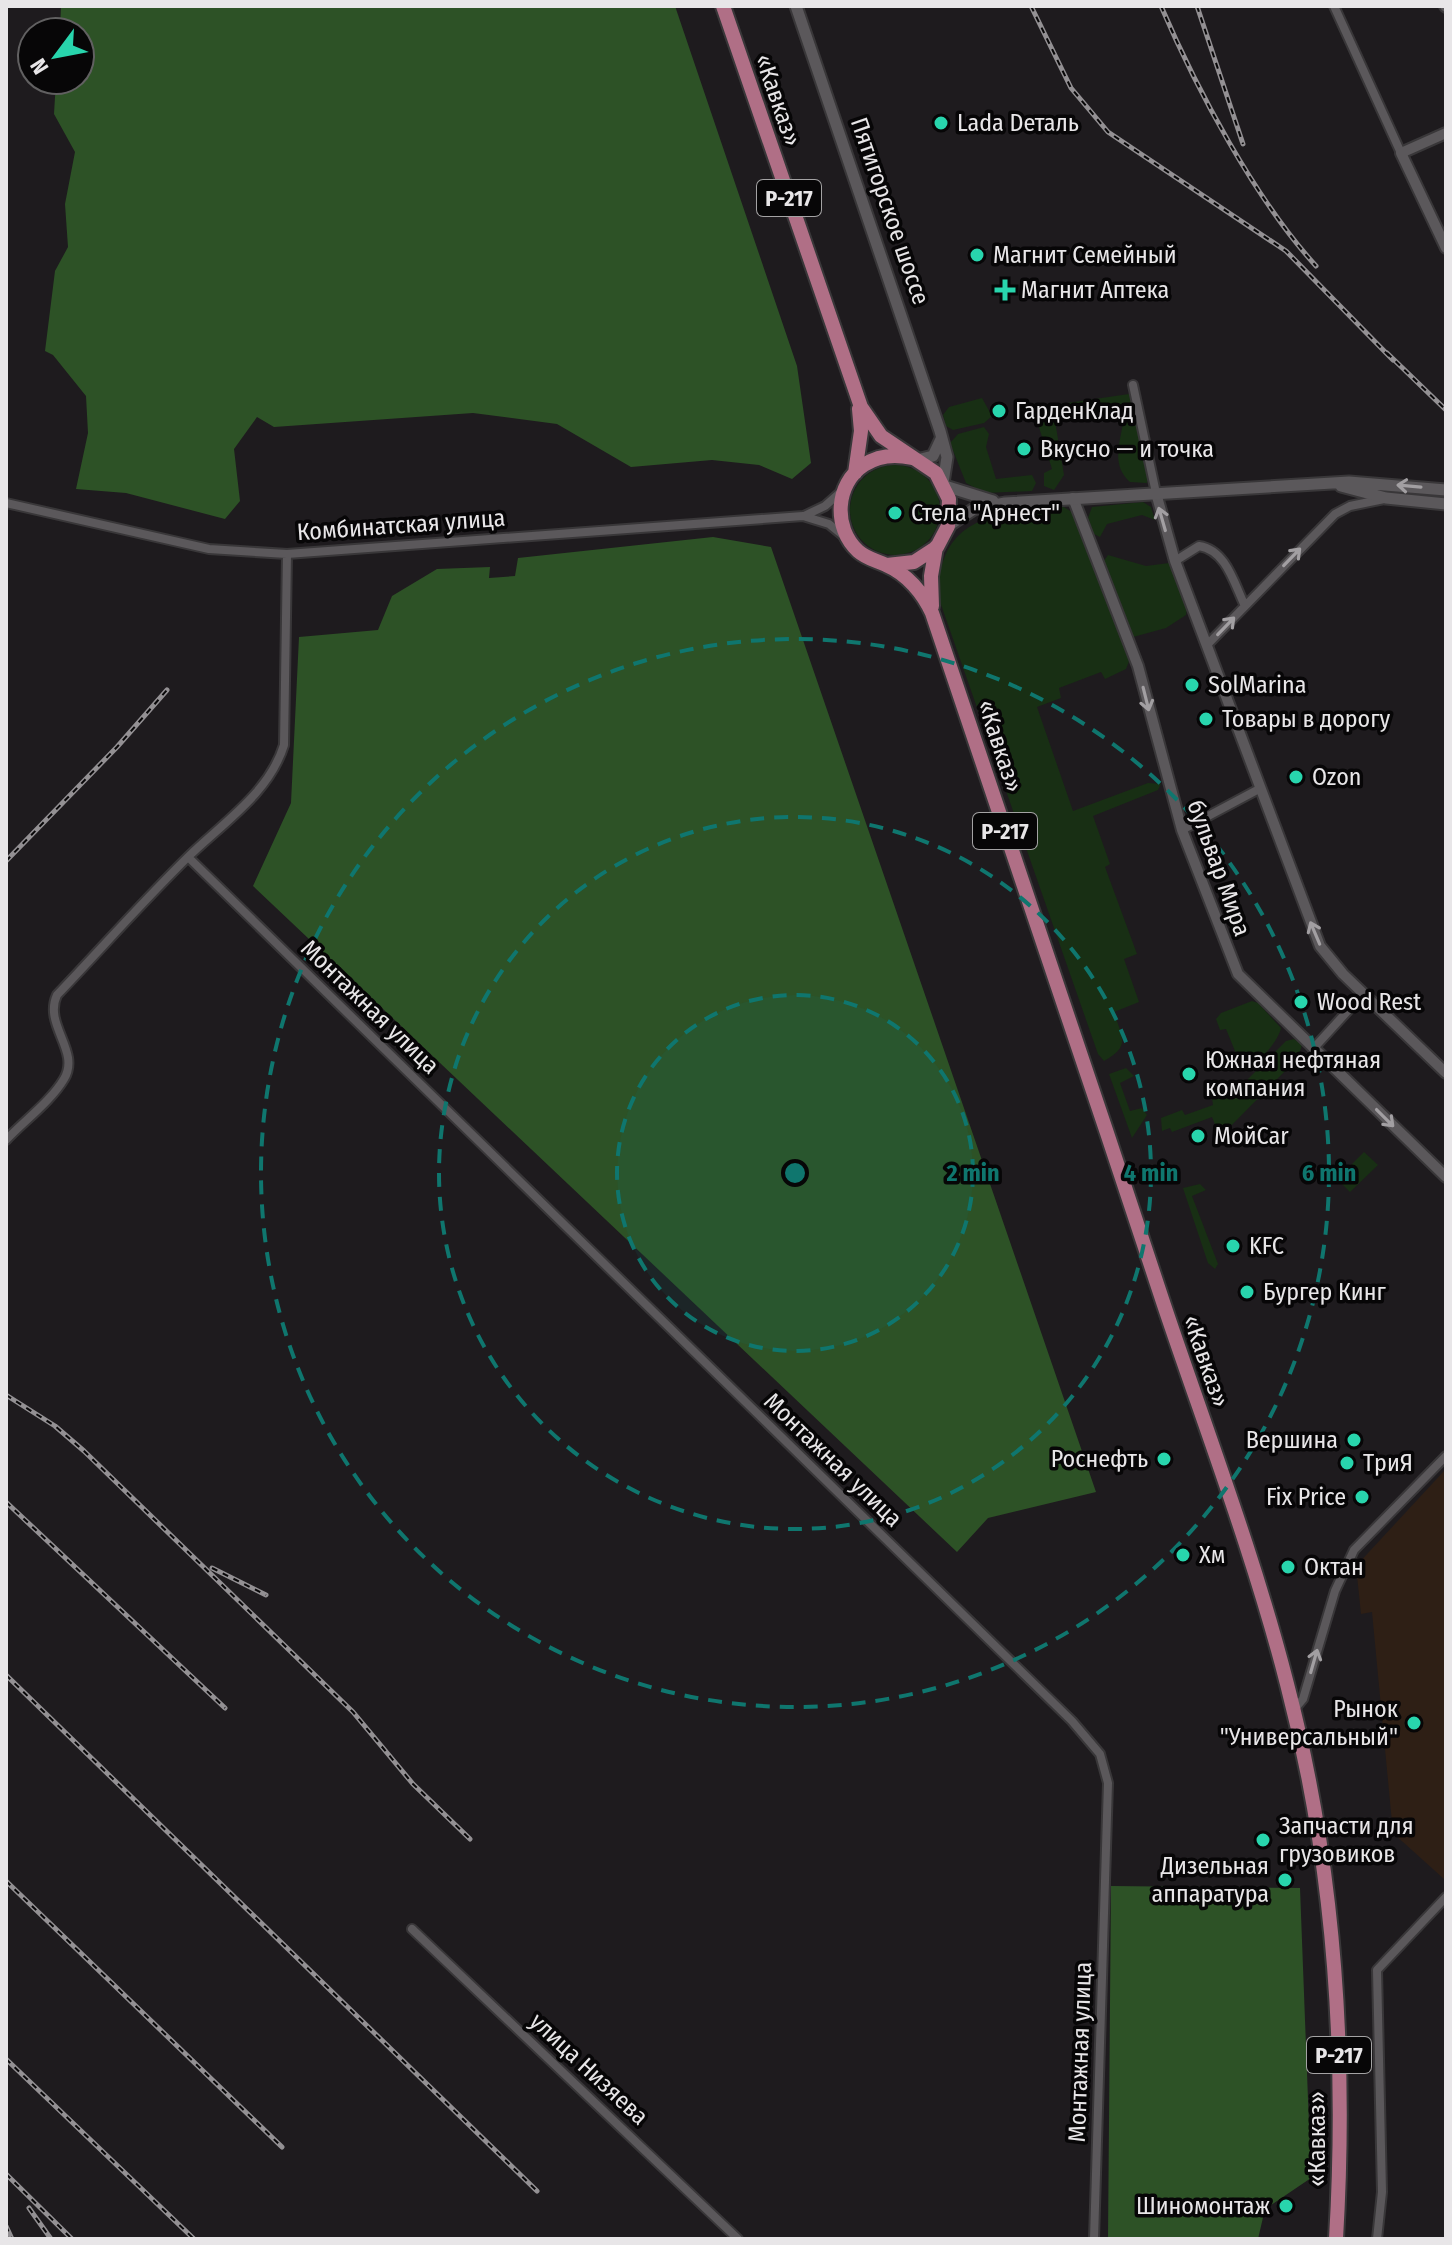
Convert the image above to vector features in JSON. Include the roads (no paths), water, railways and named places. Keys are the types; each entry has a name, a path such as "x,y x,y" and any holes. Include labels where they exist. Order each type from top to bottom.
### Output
{"highway":[{"name":"«Кавказ»","path":"723,6 854,389 869,422 881,436 944,484"},
{"name":"«Кавказ»","path":"844,490 855,473 861,431 854,389"},
{"path":"855,473 887,456 914,459"},
{"path":"944,484 950,513 948,526"},
{"path":"844,490 840,516 849,541"},
{"name":"«Кавказ»","path":"932,613 931,576 937,547 948,526"},
{"name":"«Кавказ»","path":"849,541 859,552 887,565 911,582 932,613 1250,1559 1293,1711 1314,1808 1339,2031 1340,2167 1336,2239"},
{"path":"887,565 914,562 937,547"}],"main road":[{"name":"Пятигорское шоссе","path":"796,6 940,431 947,457 944,484"},
{"path":"914,459 929,458 938,451 940,431"},
{"path":"948,526 974,509 1005,503 1073,498 1371,483 1446,490"},
{"path":"944,484 967,496 1005,503"},
{"path":"1332,484 1386,498 1446,504"}],"street":[{"path":"1334,6 1446,248"},
{"path":"1401,153 1446,133"},
{"path":"1133,385 1156,493 1175,561 1320,946 1446,1073"},
{"name":"Комбинатская улица","path":"6,503 209,549 287,554 803,516 825,506 844,490"},
{"name":"бульвар Мира","path":"1073,498 1138,666 1182,830 1238,974 1446,1177"},
{"path":"1207,645 1335,514 1350,506 1386,498"},
{"name":"Комбинатская улица","path":"803,516 829,524 849,541"},
{"path":"1175,561 1199,546 1211,548 1220,555 1245,606"},
{"path":"6,1140 65,1079 67,1051 55,1030 50,1009 57,995 188,857 266,783 277,766 284,745 287,554"},
{"path":"1182,830 1259,789"},
{"name":"Монтажная улица","path":"188,857 1072,1721 1100,1754 1108,1783 1094,2239"},
{"path":"1313,1049 1364,993"},
{"path":"1293,1711 1303,1699 1330,1608 1354,1550 1446,1456"},
{"path":"1377,2239 1382,2192 1377,1970 1446,1897"},
{"name":"улица Низяева","path":"412,1929 738,2239"}],"railway":[{"path":"1031,6 1071,88 1108,132 1286,251 1393,360"},
{"path":"1161,6 1229,142 1271,209 1316,266"},
{"path":"1197,6 1243,144"},
{"path":"1387,353 1446,410"},
{"path":"6,861 117,747 167,690"},
{"path":"6,1395 55,1426 84,1451 353,1712 413,1784 470,1839"},
{"path":"6,1502 225,1708"},
{"path":"212,1568 266,1595"},
{"path":"6,1675 537,2191"},
{"path":"6,1881 282,2147"},
{"path":"6,2059 194,2239"},
{"path":"6,2174 72,2239"},
{"path":"29,2208 51,2239"},
{"path":"6,2226 12,2239"}],"place":[{"name":"Lada Dеталь","path":"941,123"},
{"name":"Магнит Семейный","path":"977,255"},
{"name":"Магнит Аптека","path":"1005,290"},
{"name":"ГарденКлад","path":"999,411"},
{"name":"Вкусно — и точка","path":"1024,449"},
{"name":"Стела \"Арнест\"","path":"895,513"},
{"name":"SolMarina","path":"1192,685"},
{"name":"Товары в дорогу","path":"1206,719"},
{"name":"Ozon","path":"1296,777"},
{"name":"Wood Rest","path":"1301,1002"},
{"name":"Южная нефтяная компания","path":"1189,1074"},
{"name":"МойCar","path":"1198,1136"},
{"name":"KFC","path":"1233,1246"},
{"name":"Бургер Кинг","path":"1247,1292"},
{"name":"Вершина","path":"1354,1440"},
{"name":"Роснефть","path":"1164,1459"},
{"name":"ТриЯ","path":"1347,1463"},
{"name":"Fix Price","path":"1362,1497"},
{"name":"Хм","path":"1183,1555"},
{"name":"Октан","path":"1288,1567"},
{"name":"Рынок \"Универсальный\"","path":"1414,1723"},
{"name":"Запчасти для грузовиков","path":"1263,1840"},
{"name":"Дизельная аппаратура","path":"1285,1880"},
{"name":"Шиномонтаж","path":"1286,2206"}]}
